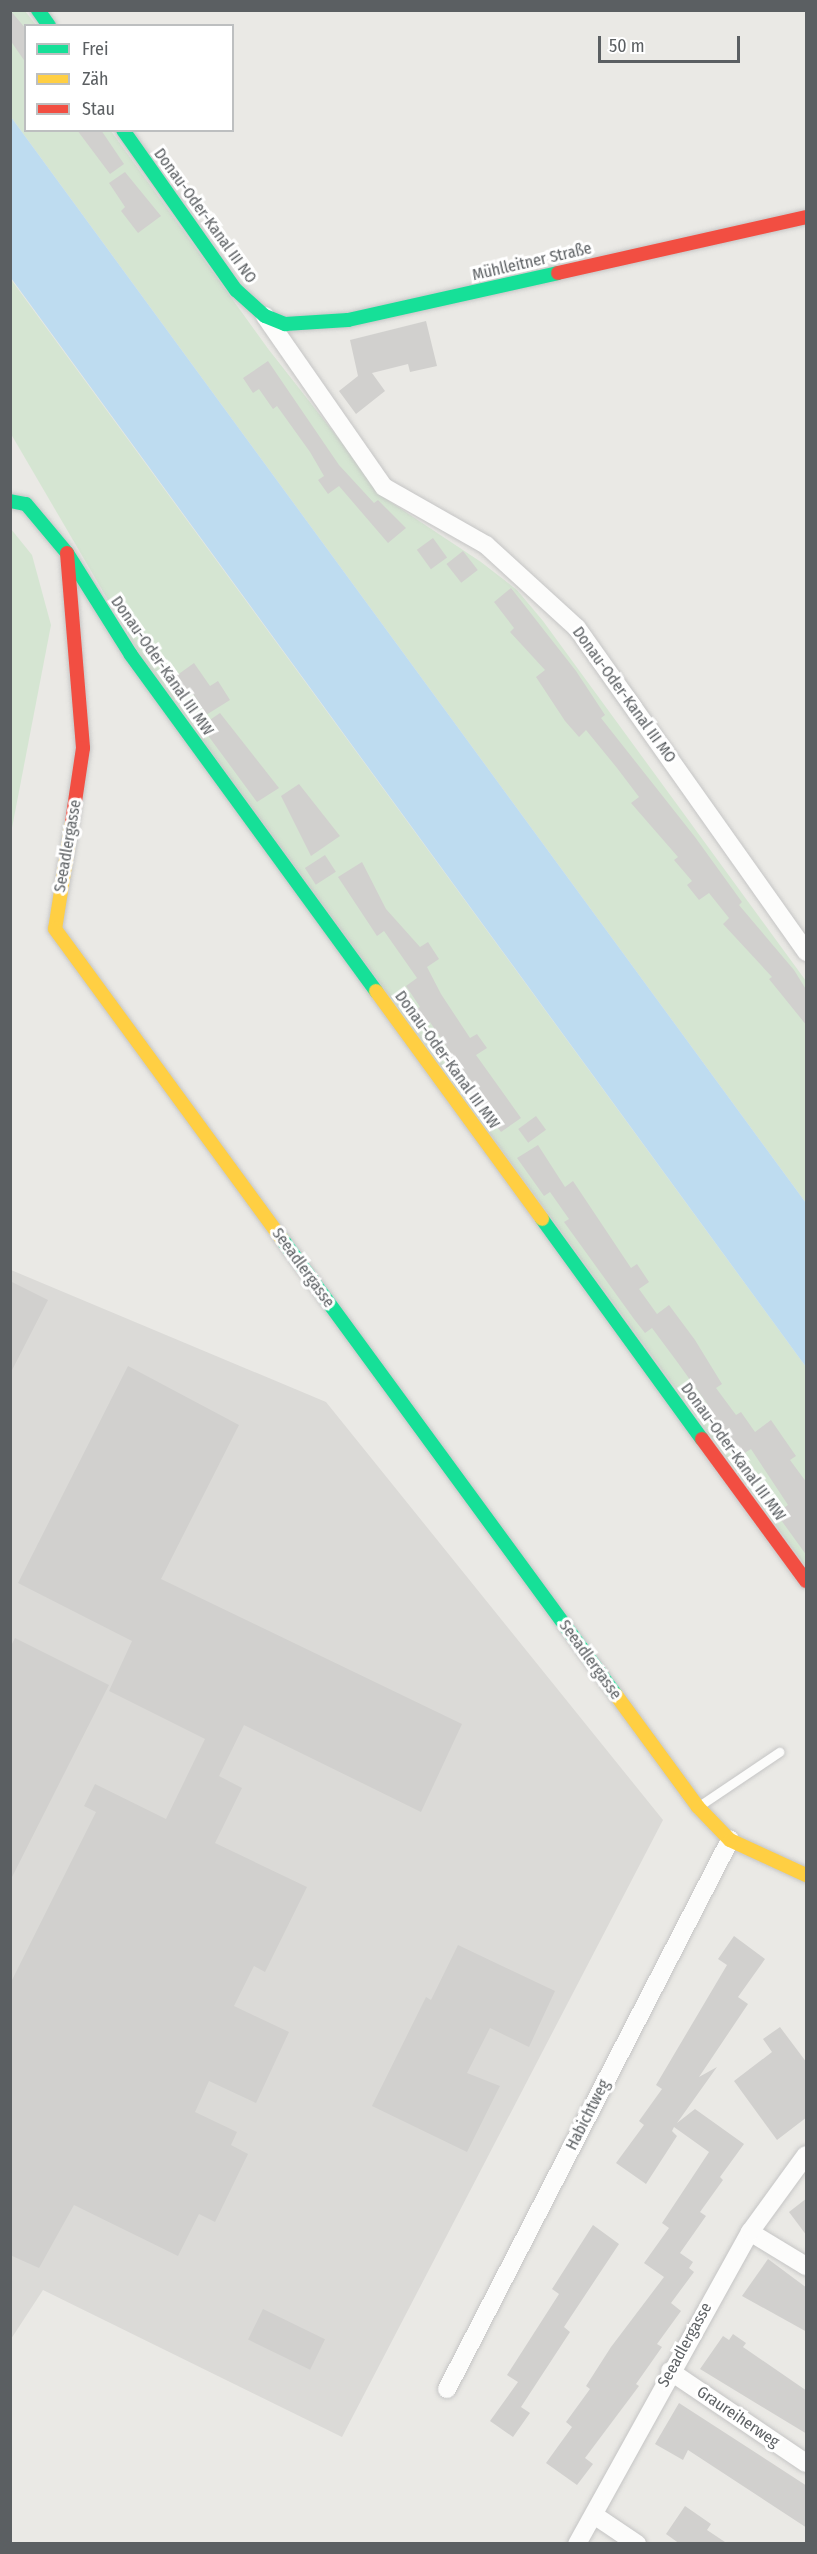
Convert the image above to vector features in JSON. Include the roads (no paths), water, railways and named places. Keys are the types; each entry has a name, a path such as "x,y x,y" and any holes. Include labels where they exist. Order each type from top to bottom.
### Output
{"street":[{"path":"38,10 48,24"},
{"name":"Donau-Oder-Kanal III NO","path":"124,132 236,290 265,316"},
{"name":"Mühlleitner Straße","path":"265,316 304,326 348,320 807,217"},
{"name":"Donau-Oder-Kanal III MO","path":"265,316 384,487 486,545 577,628 807,952"},
{"path":"10,501 26,504 67,553"},
{"name":"Donau-Oder-Kanal III MW","path":"67,553 131,655 807,1581"},
{"name":"Seeadlergasse","path":"67,553 83,748 56,929 698,1807 730,1840 807,1875"},
{"name":"Habichtweg","path":"447,2389 730,1840"},
{"name":"Seeadlergasse","path":"577,2544 670,2371 750,2232 807,2155"},
{"path":"750,2232 807,2266"},
{"name":"Graureiherweg","path":"670,2371 807,2463"},
{"path":"594,2515 637,2544"}],"lane":[{"path":"698,1807 779,1752"}],"water":[{"path":"11,117 806,1203 806,1367 11,278"}]}
